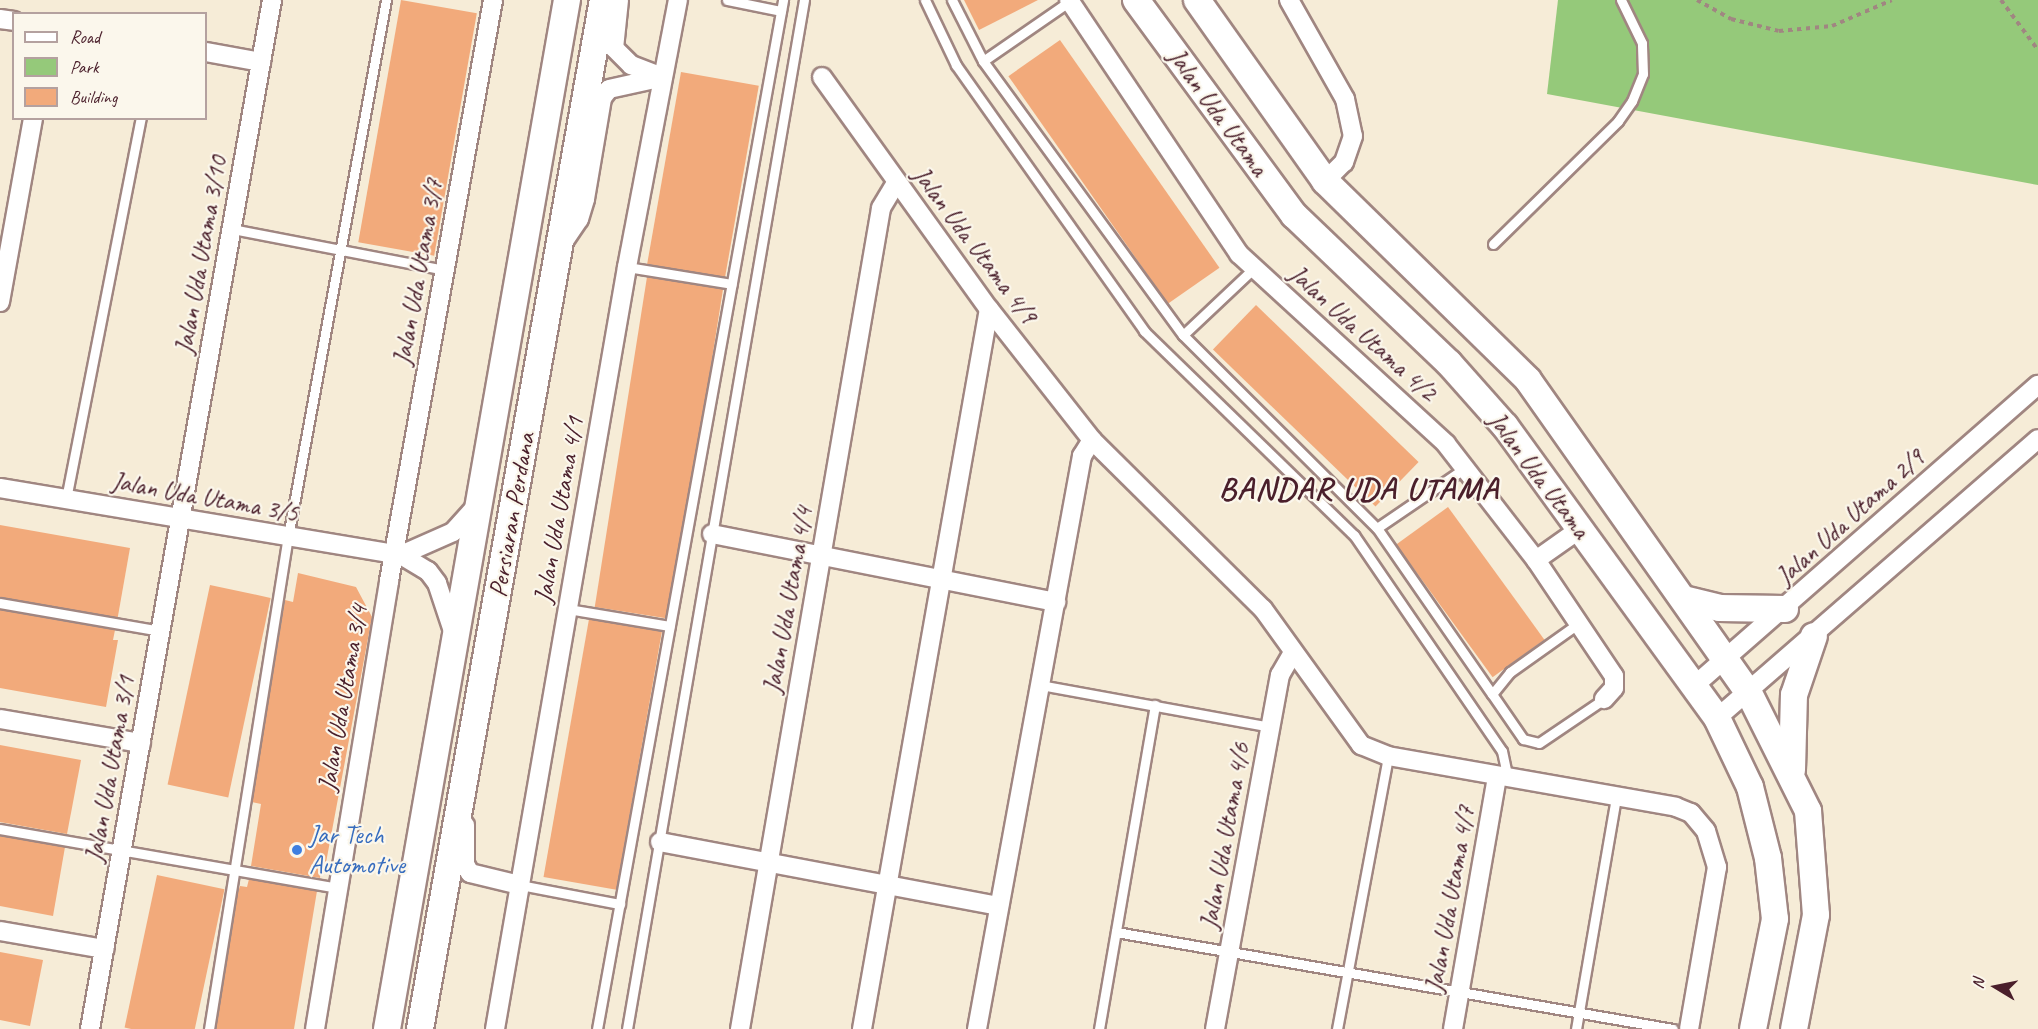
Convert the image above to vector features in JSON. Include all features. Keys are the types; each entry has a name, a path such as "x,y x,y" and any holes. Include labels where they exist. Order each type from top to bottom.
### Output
{"street":[{"name":"Jalan Uda Utama 3/10","path":"180,518 272,0"},
{"name":"Persiaran Perdana","path":"387,1029 567,0"},
{"name":"Persiaran Perdana","path":"420,1029 603,0"},
{"path":"619,0 614,48 631,64 663,78"},
{"name":"Jalan Uda Utama 4/1","path":"495,1029 627,267 678,0"},
{"name":"Jalan Uda Utama 4/2","path":"1069,0 1239,255 1446,444 1465,468 1536,561 1614,676 1614,688 1604,699"},
{"name":"Jalan Uda Utama","path":"1136,0 1294,215 1449,363 1505,426 1717,718 1750,787 1768,858 1775,919 1753,1029"},
{"name":"Jalan Uda Utama","path":"1197,0 1325,181 1528,380 1749,693 1808,811 1816,915 1794,1029"},
{"path":"1289,0 1345,99 1353,136 1344,162 1325,181"},
{"name":"Jalan Uda Utama 3/7","path":"397,555 490,1"},
{"path":"207,52 261,62"},
{"name":"Jalan Uda Utama 4/9","path":"822,77 896,183 989,309 1092,440 1263,609 1348,732 1361,745 1388,756 1616,797 1691,813 1712,846 1717,867 1689,1029"},
{"path":"558,250 579,219 585,199 602,98 617,86 663,78"},
{"path":"0,302 33,120"},
{"name":"Jalan Uda Utama 4/4","path":"740,1029 881,208 896,183"},
{"path":"862,1029 989,309"},
{"name":"Jalan Uda Utama 2/9","path":"1695,685 1727,660 2038,385"},
{"path":"1717,718 1749,693 2038,439"},
{"path":"977,1029 1082,456 1092,440"},
{"name":"Jalan Uda Utama 3/5","path":"0,488 397,555"},
{"path":"397,555 453,532 479,503"},
{"name":"Jalan Uda Utama 3/1","path":"90,1029 180,518"},
{"path":"1536,561 1580,529"},
{"path":"712,534 1056,602"},
{"path":"397,555 428,571 437,583 456,638"},
{"name":"Jalan Uda Utama 3/4","path":"315,1029 397,555"},
{"path":"1684,599 1719,608 1785,609"},
{"path":"1793,779 1794,695 1814,636"},
{"name":"Jalan Uda Utama 4/6","path":"1215,1029 1280,675 1292,654"},
{"path":"0,719 141,743"},
{"name":"Jalan Uda Utama 4/7","path":"1453,1029 1503,778"},
{"path":"464,781 465,864 470,873 520,885"},
{"path":"660,842 999,906"},
{"path":"0,931 105,949"}],"lane":[{"path":"209,1029 288,537 338,251 386,0"},
{"path":"727,0 781,11"},
{"path":"597,1029 783,0"},
{"path":"627,1029 804,0"},
{"path":"925,0 956,65 1143,332 1354,535 1502,751 1503,778"},
{"path":"952,0 983,61 1183,335 1377,528 1523,739 1539,743 1604,699"},
{"path":"983,61 1069,0"},
{"path":"1493,244 1618,122 1632,101 1643,74 1642,43 1621,0"},
{"path":"66,499 141,120"},
{"path":"232,229 444,270"},
{"path":"627,267 732,284"},
{"path":"1183,335 1254,268"},
{"path":"1377,528 1465,468"},
{"path":"0,603 161,631"},
{"path":"568,609 670,626"},
{"path":"1492,694 1510,672 1579,623"},
{"path":"1040,685 1271,727"},
{"path":"1099,1029 1155,705"},
{"path":"1337,1029 1388,756"},
{"path":"1575,1029 1616,797"},
{"path":"0,829 338,888"},
{"path":"520,885 620,904"},
{"path":"1116,932 1673,1029"}],"path":[{"path":"1697,0 1731,19 1779,31 1832,26 1892,0"},
{"path":"2001,0 2038,50"}],"green space":[{"path":"1558,0 2038,0 2038,185 1547,94"}],"building":[{"path":"401,0 477,13 434,256 358,242"},
{"path":"964,0 1038,0 979,30"},
{"path":"1060,40 1219,268 1168,304 1008,76"},
{"path":"681,72 759,86 725,278 647,264"},
{"path":"647,277 723,289 671,619 595,607"},
{"path":"1256,305 1419,462 1376,507 1213,350"},
{"path":"1448,507 1544,640 1493,677 1396,545"},
{"path":"0,525 130,548 118,618 0,597"},
{"path":"298,573 356,587 372,617 325,868 321,867 320,878 251,866 261,804 252,802 285,600 293,602"},
{"path":"210,585 271,598 228,797 168,785"},
{"path":"0,610 115,630 113,640 118,640 106,707 0,688"},
{"path":"589,619 662,632 616,890 544,877"},
{"path":"0,745 81,760 67,834 0,822"},
{"path":"0,836 65,847 53,916 0,906"},
{"path":"157,875 224,889 195,1029 125,1028"},
{"path":"249,879 317,891 294,1029 216,1029 238,892 240,886 247,887"},
{"path":"0,952 43,960 30,1026 0,1020"}],"place":[{"name":"Jar Tech Automotive","path":"297,850"}],"district":[{"name":"BANDAR UDA UTAMA","path":"1359,489"}]}
